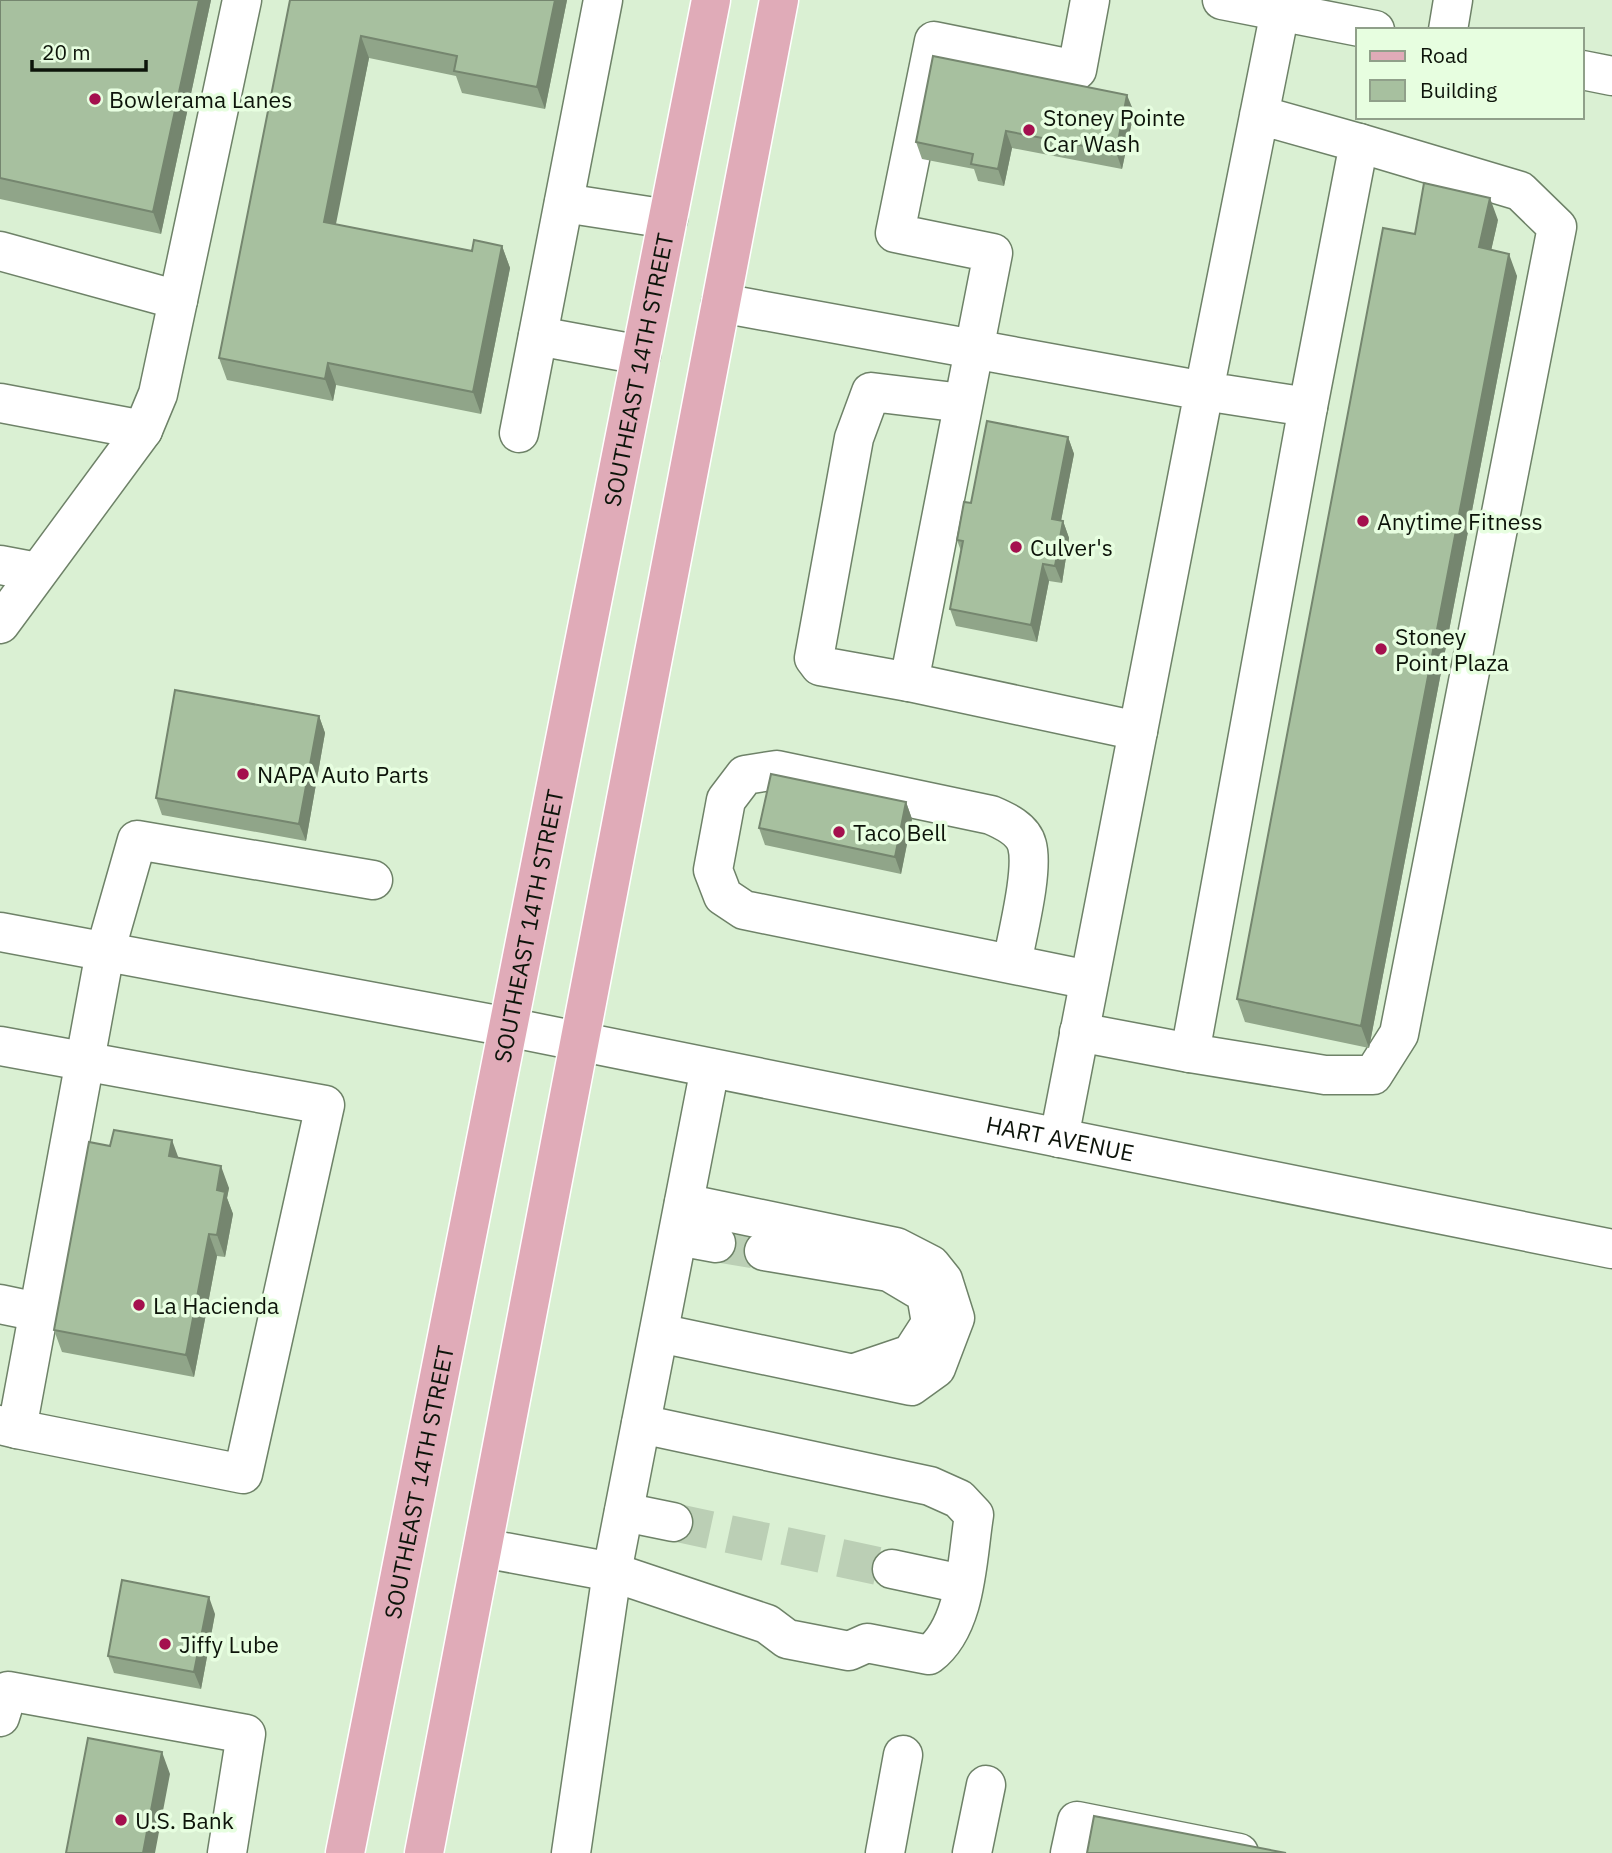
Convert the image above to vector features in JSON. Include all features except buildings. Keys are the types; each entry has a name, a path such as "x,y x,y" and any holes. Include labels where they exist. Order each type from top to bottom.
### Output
{"main road":[{"name":"SOUTHEAST 14TH STREET","path":"345,1853 711,0"},
{"path":"429,1852 482,1548 779,0"}],"street":[{"path":"0,624 143,430 158,394 242,0"},
{"path":"519,433 603,0"},
{"path":"909,682 993,253 895,233 934,41 1077,70 1090,0"},
{"path":"1222,0 1280,11 1328,10 1370,28"},
{"path":"1448,28 1453,0"},
{"path":"1059,1138 1280,11"},
{"path":"1584,70 1612,76"},
{"path":"1079,1032 1325,1075 1373,1075 1399,1034 1557,227 1520,191 1259,116"},
{"path":"1190,1053 1359,143"},
{"path":"564,202 668,219"},
{"path":"0,251 178,300"},
{"path":"721,303 1204,391 1308,407"},
{"path":"538,336 641,355"},
{"path":"963,402 871,392 854,438 814,658 820,666 909,682 1138,731"},
{"path":"0,403 143,430"},
{"path":"0,565 37,572"},
{"path":"1012,964 1028,864 1027,843 1012,825 991,815 777,770 745,775 726,800 713,870 723,896 744,910 1089,980"},
{"path":"0,1046 85,1061 325,1105 243,1474 8,1427 38,1312 85,1061 105,951 137,841 373,880"},
{"name":"HART AVENUE","path":"0,932 508,1027 1612,1249"},
{"path":"571,1853 612,1572 710,1068"},
{"path":"681,1220 716,1242"},
{"path":"659,1333 911,1386 936,1368 955,1318 943,1280 931,1265 896,1247 681,1220"},
{"path":"764,1251 889,1272 926,1294 931,1323 911,1354 853,1374"},
{"path":"0,1304 38,1312"},
{"path":"482,1548 612,1572 767,1624 790,1615 852,1626 867,1643 929,1655 943,1644 954,1621 974,1515 960,1499 930,1486 641,1424"},
{"path":"624,1512 673,1522"},
{"path":"892,1569 962,1584"},
{"path":"4,1704 246,1734 227,1853"},
{"path":"885,1853 903,1755"},
{"path":"972,1853 986,1785"},
{"path":"1070,1853 1077,1821 1239,1853"}],"tunnel":[{"path":"716,1243 764,1251"},
{"path":"673,1522 892,1569"}],"place":[{"name":"Bowlerama Lanes","path":"95,99"},
{"name":"Stoney Pointe Car Wash","path":"1029,130"},
{"name":"Anytime Fitness","path":"1363,521"},
{"name":"Culver's","path":"1016,547"},
{"name":"Stoney Point Plaza","path":"1381,649"},
{"name":"NAPA Auto Parts","path":"243,774"},
{"name":"Taco Bell","path":"839,832"},
{"name":"La Hacienda","path":"139,1305"},
{"name":"Jiffy Lube","path":"165,1644"},
{"name":"U.S. Bank","path":"121,1820"}]}
